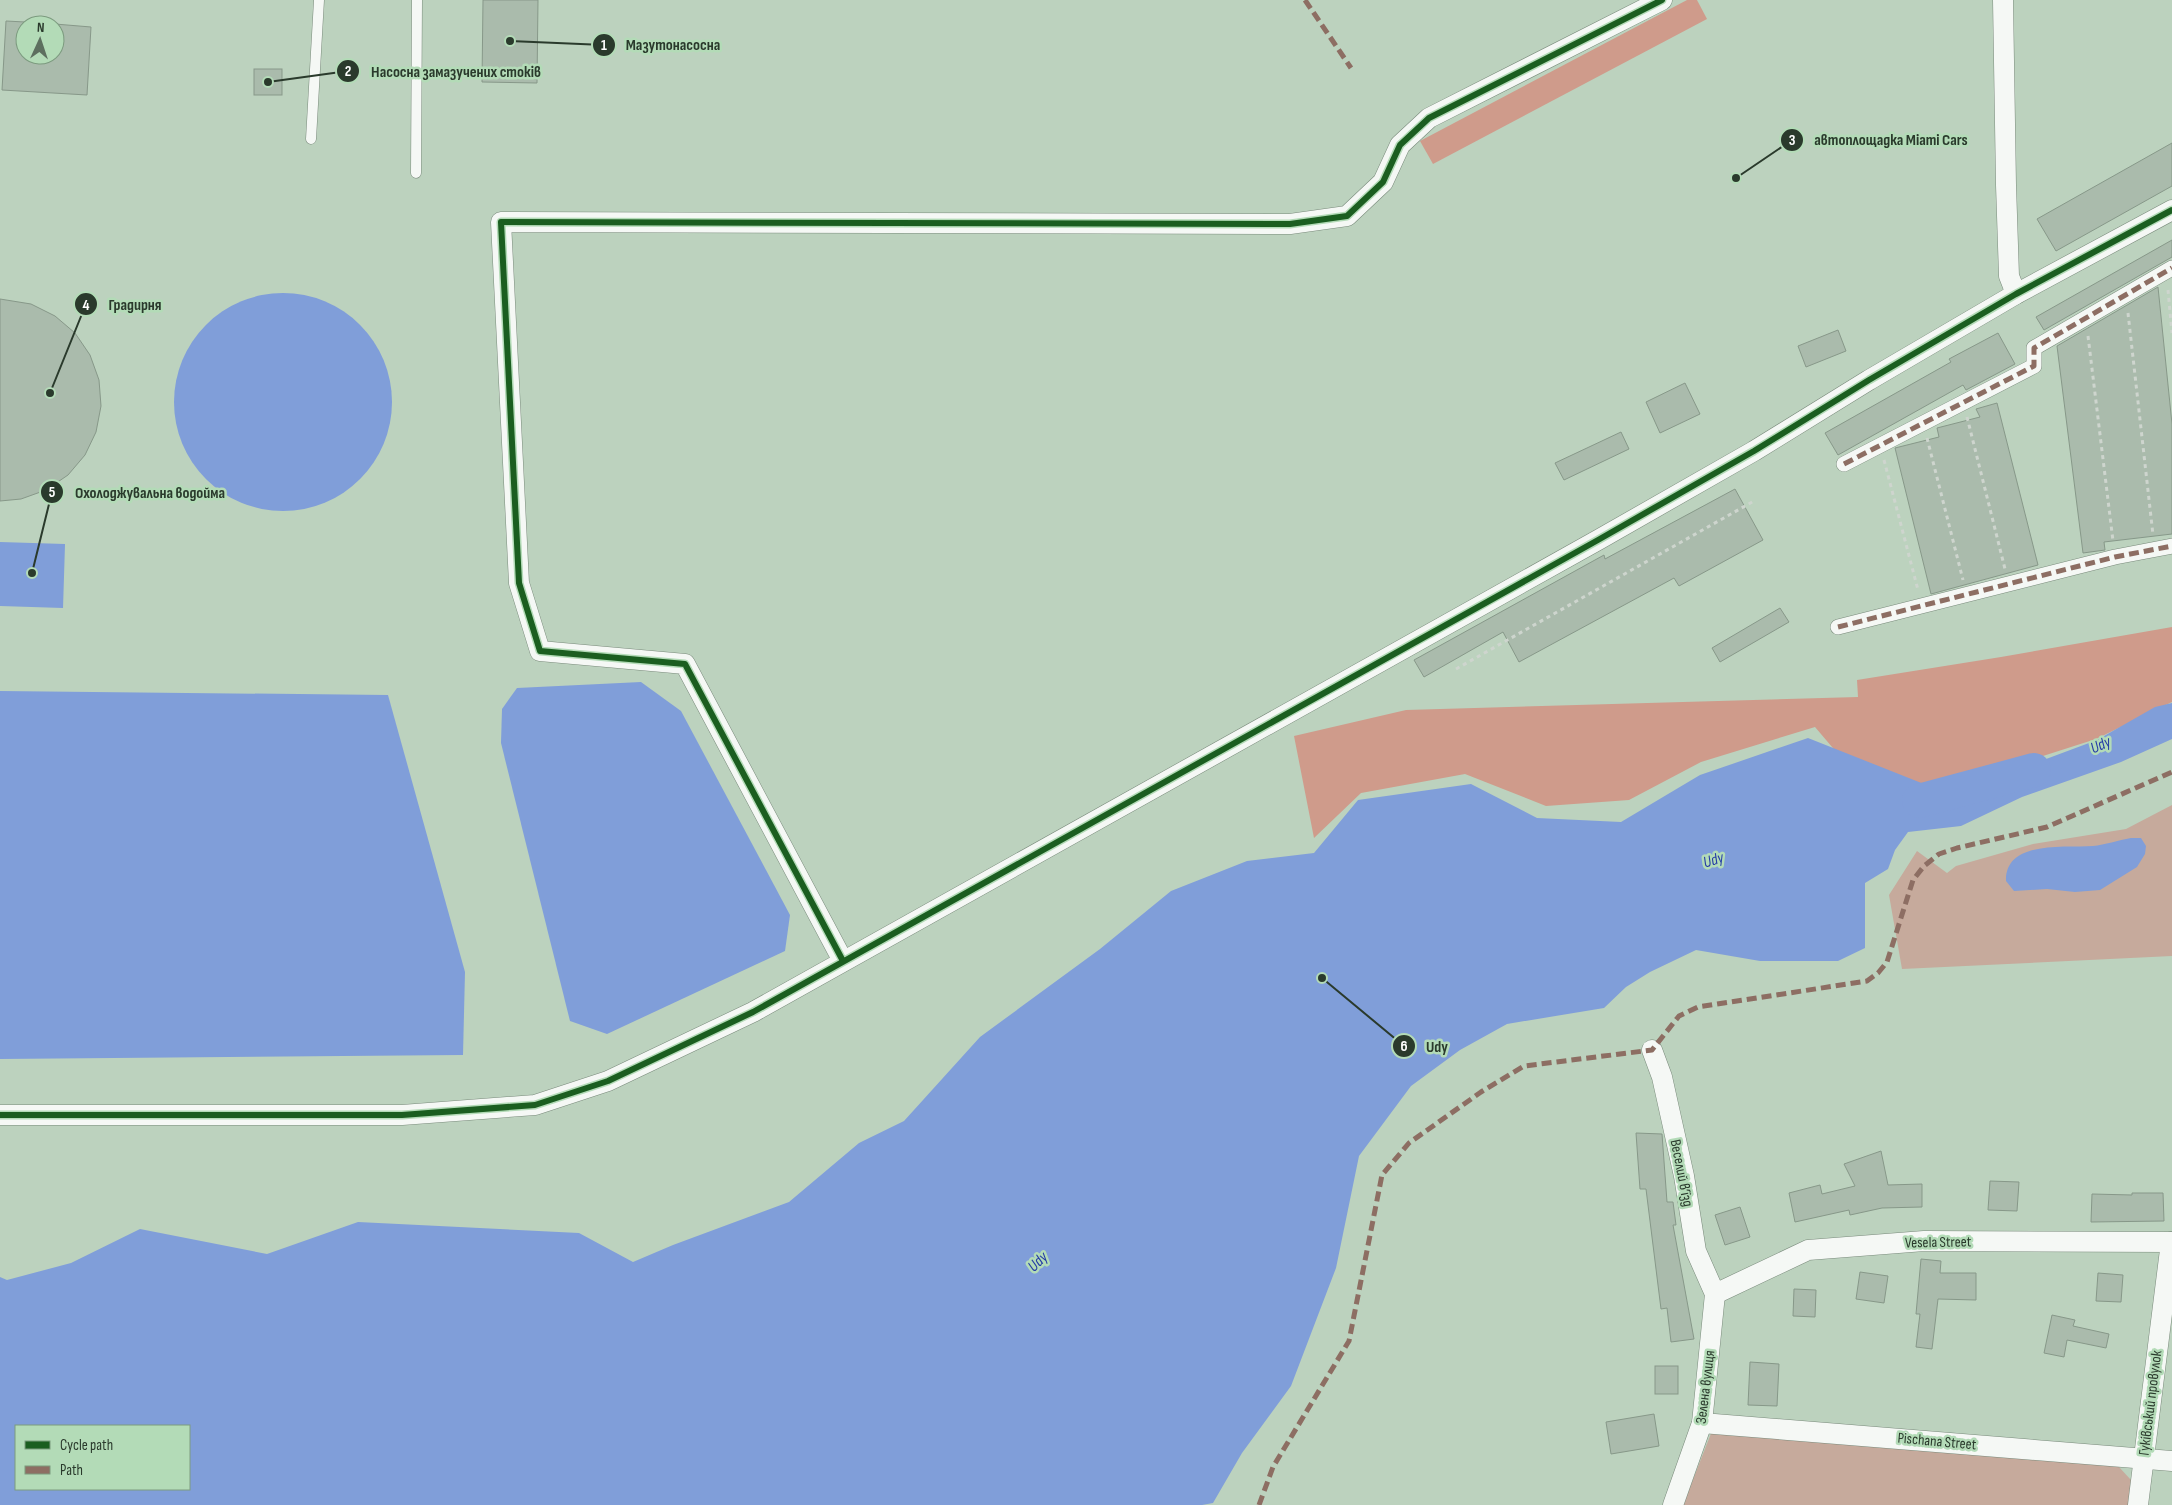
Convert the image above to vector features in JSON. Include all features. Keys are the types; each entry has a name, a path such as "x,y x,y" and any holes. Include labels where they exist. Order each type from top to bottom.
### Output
{"street":[{"path":"843,961 685,664 540,651 518,583 501,222 1290,224 1347,216 1383,182 1400,145 1429,118 1662,0"},
{"path":"2003,0 2009,276 2016,294"},
{"path":"0,1115 402,1115 535,1105 608,1081 753,1012 1623,526 2016,294 2172,210"},
{"path":"1844,464 2034,366 2034,348 2169,270"},
{"path":"1838,627 2115,557 2172,546"},
{"name":"Веселий в’їзд","path":"1652,1050 1662,1077 1684,1176 1696,1251 1715,1294"},
{"name":"Vesela Street","path":"1715,1294 1808,1250 1924,1241 2171,1242"},
{"name":"Гуківський провулок","path":"2138,1505 2171,1242"},
{"name":"Зелена вулиця","path":"1673,1505 1702,1423 1715,1294"},
{"name":"Pischana Street","path":"1702,1423 2172,1461"}],"lane":[{"path":"311,139 319,0"},
{"path":"416,173 417,0"}],"path":[{"path":"2169,270 2172,333"},
{"path":"2126,295 2154,549"},
{"path":"2086,318 2115,557"},
{"path":"1963,402 2009,584"},
{"path":"1923,423 1967,594"},
{"path":"1880,445 1922,606"},
{"path":"1456,669 1754,501"}],"shaded area":[{"path":"1687,0 1697,0 1707,19 1433,164 1420,141"},
{"path":"2172,627 2172,702 2096,739 1984,775 1873,795 1815,727 1701,762 1629,800 1546,806 1465,774 1361,793 1314,838 1294,736 1406,710 1858,697 1857,680"},
{"path":"2172,805 2172,956 1902,969 1889,895 1917,851 1947,873 1956,866 2033,844 2126,829"},
{"path":"1712,1431 2107,1462 2119,1467 2131,1480 2131,1505 1683,1505"}],"water":[{"path":"272,293 294,293 315,297 335,305 352,317 368,333 380,350 388,370 392,402 388,434 380,454 368,471 352,487 335,499 315,507 294,511 272,511 251,507 231,499 214,487 198,471 186,454 178,434 174,413 174,391 178,370 186,350 198,333 214,317 231,305 251,297"},
{"path":"0,542 65,544 63,608 0,606"},
{"path":"641,682 681,711 790,915 785,951 607,1034 570,1021 501,743 502,709 517,688"},
{"path":"0,691 388,695 465,972 463,1055 0,1059"},
{"path":"2172,703 2172,739 2121,762 2022,797 1961,826 1908,832 1895,850 1888,869 1865,883 1865,948 1838,961 1760,961 1696,950 1650,972 1626,987 1604,1008 1507,1024 1460,1050 1411,1086 1359,1156 1336,1268 1291,1386 1242,1453 1213,1503 1202,1505 0,1505 0,1277 7,1280 71,1263 140,1229 267,1254 358,1222 579,1233 633,1262 673,1245 789,1202 859,1143 904,1121 980,1037 1100,949 1171,891 1247,861 1314,853 1358,800 1471,784 1537,818 1621,822 1700,775 1808,738 1929,786 1972,790 2014,771 2097,740 2155,707"},
{"path":"2131,838 2141,838 2146,846 2145,854 2137,867 2100,890 2075,892 2047,889 2014,891 2006,881 2008,868 2015,859 2026,852 2053,847 2093,846"}],"building":[{"path":"483,0 538,0 537,83 482,82"},
{"path":"6,21 15,21 15,65 65,65 65,25 91,27 87,95 2,90"},
{"path":"254,69 282,69 282,95 254,95"},
{"path":"2172,143 2172,186 2056,251 2037,219"},
{"path":"2172,240 2172,257 2044,330 2036,317"},
{"path":"2158,287 2172,424 2172,534 2104,542 2105,550 2083,553 2057,346"},
{"path":"0,299 31,304 55,316 75,333 90,355 99,380 101,406 96,432 85,455 68,475 46,490 21,499 0,501"},
{"path":"1838,330 1846,351 1806,367 1798,346"},
{"path":"1998,333 2015,364 1966,390 1963,385 1838,455 1825,433 1951,362 1949,359"},
{"path":"1685,383 1700,414 1660,433 1646,402"},
{"path":"1997,403 2038,565 1931,594 1895,448 1939,437 1937,428 1980,417 1976,409"},
{"path":"1621,432 1629,449 1564,480 1555,463"},
{"path":"1735,489 1763,540 1679,586 1674,578 1519,662 1503,632 1424,677 1414,660 1604,555 1605,559"},
{"path":"1780,608 1789,622 1720,662 1712,648"},
{"path":"1636,1133 1662,1134 1667,1202 1673,1202 1676,1225 1673,1225 1694,1339 1671,1342 1667,1308 1661,1309 1646,1189 1640,1189"},
{"path":"1881,1151 1888,1185 1922,1184 1922,1207 1882,1208 1850,1215 1849,1210 1795,1222 1789,1193 1820,1185 1822,1194 1855,1186 1844,1164"},
{"path":"1990,1181 2019,1182 2017,1211 1988,1210"},
{"path":"2132,1193 2163,1193 2164,1221 2091,1222 2092,1194 2132,1195"},
{"path":"1740,1207 1750,1237 1725,1245 1715,1215"},
{"path":"1921,1259 1941,1261 1940,1273 1976,1273 1976,1300 1938,1299 1932,1349 1916,1347 1920,1314 1916,1314"},
{"path":"1860,1272 1888,1276 1884,1303 1856,1299"},
{"path":"2098,1273 2123,1275 2121,1302 2096,1301"},
{"path":"1794,1289 1816,1290 1815,1317 1793,1316"},
{"path":"2052,1315 2075,1320 2073,1326 2109,1334 2106,1348 2067,1340 2064,1357 2044,1353"},
{"path":"1750,1362 1779,1364 1777,1406 1748,1405"},
{"path":"1655,1366 1678,1366 1678,1394 1655,1394"},
{"path":"1654,1414 1659,1446 1611,1454 1606,1422"}],"waterway":[{"name":"Udy","path":"1919,801 2034,770"}],"marked path":[{"path":"1305,0 1351,68"},
{"path":"1844,464 2034,366 2034,348 2172,268"},
{"path":"1838,627 2115,557 2172,546"},
{"path":"1259,1505 1273,1467 1349,1341 1382,1175 1409,1143 1481,1092 1524,1066 1652,1050 1679,1016 1698,1007 1867,981 1878,973 1887,962 1913,880 1924,866 1939,854 2047,827 2172,772"}],"cycle path":[{"path":"843,961 685,664 540,651 519,583 501,222 1290,224 1347,216 1383,182 1400,145 1429,118 1662,0"},
{"path":"0,1115 402,1115 535,1105 608,1081 753,1012 1598,540 1754,451 1869,380 2016,294 2172,210"}],"place":[{"name":"Мазутонасосна","path":"510,41"},
{"name":"Насосна замазучених стоків","path":"268,82"},
{"name":"автоплощадка Miami Cars","path":"1736,178"},
{"name":"Градирня","path":"50,393"},
{"name":"Охолоджувальна водойма","path":"32,573"},
{"name":"Udy","path":"1322,978"}]}
